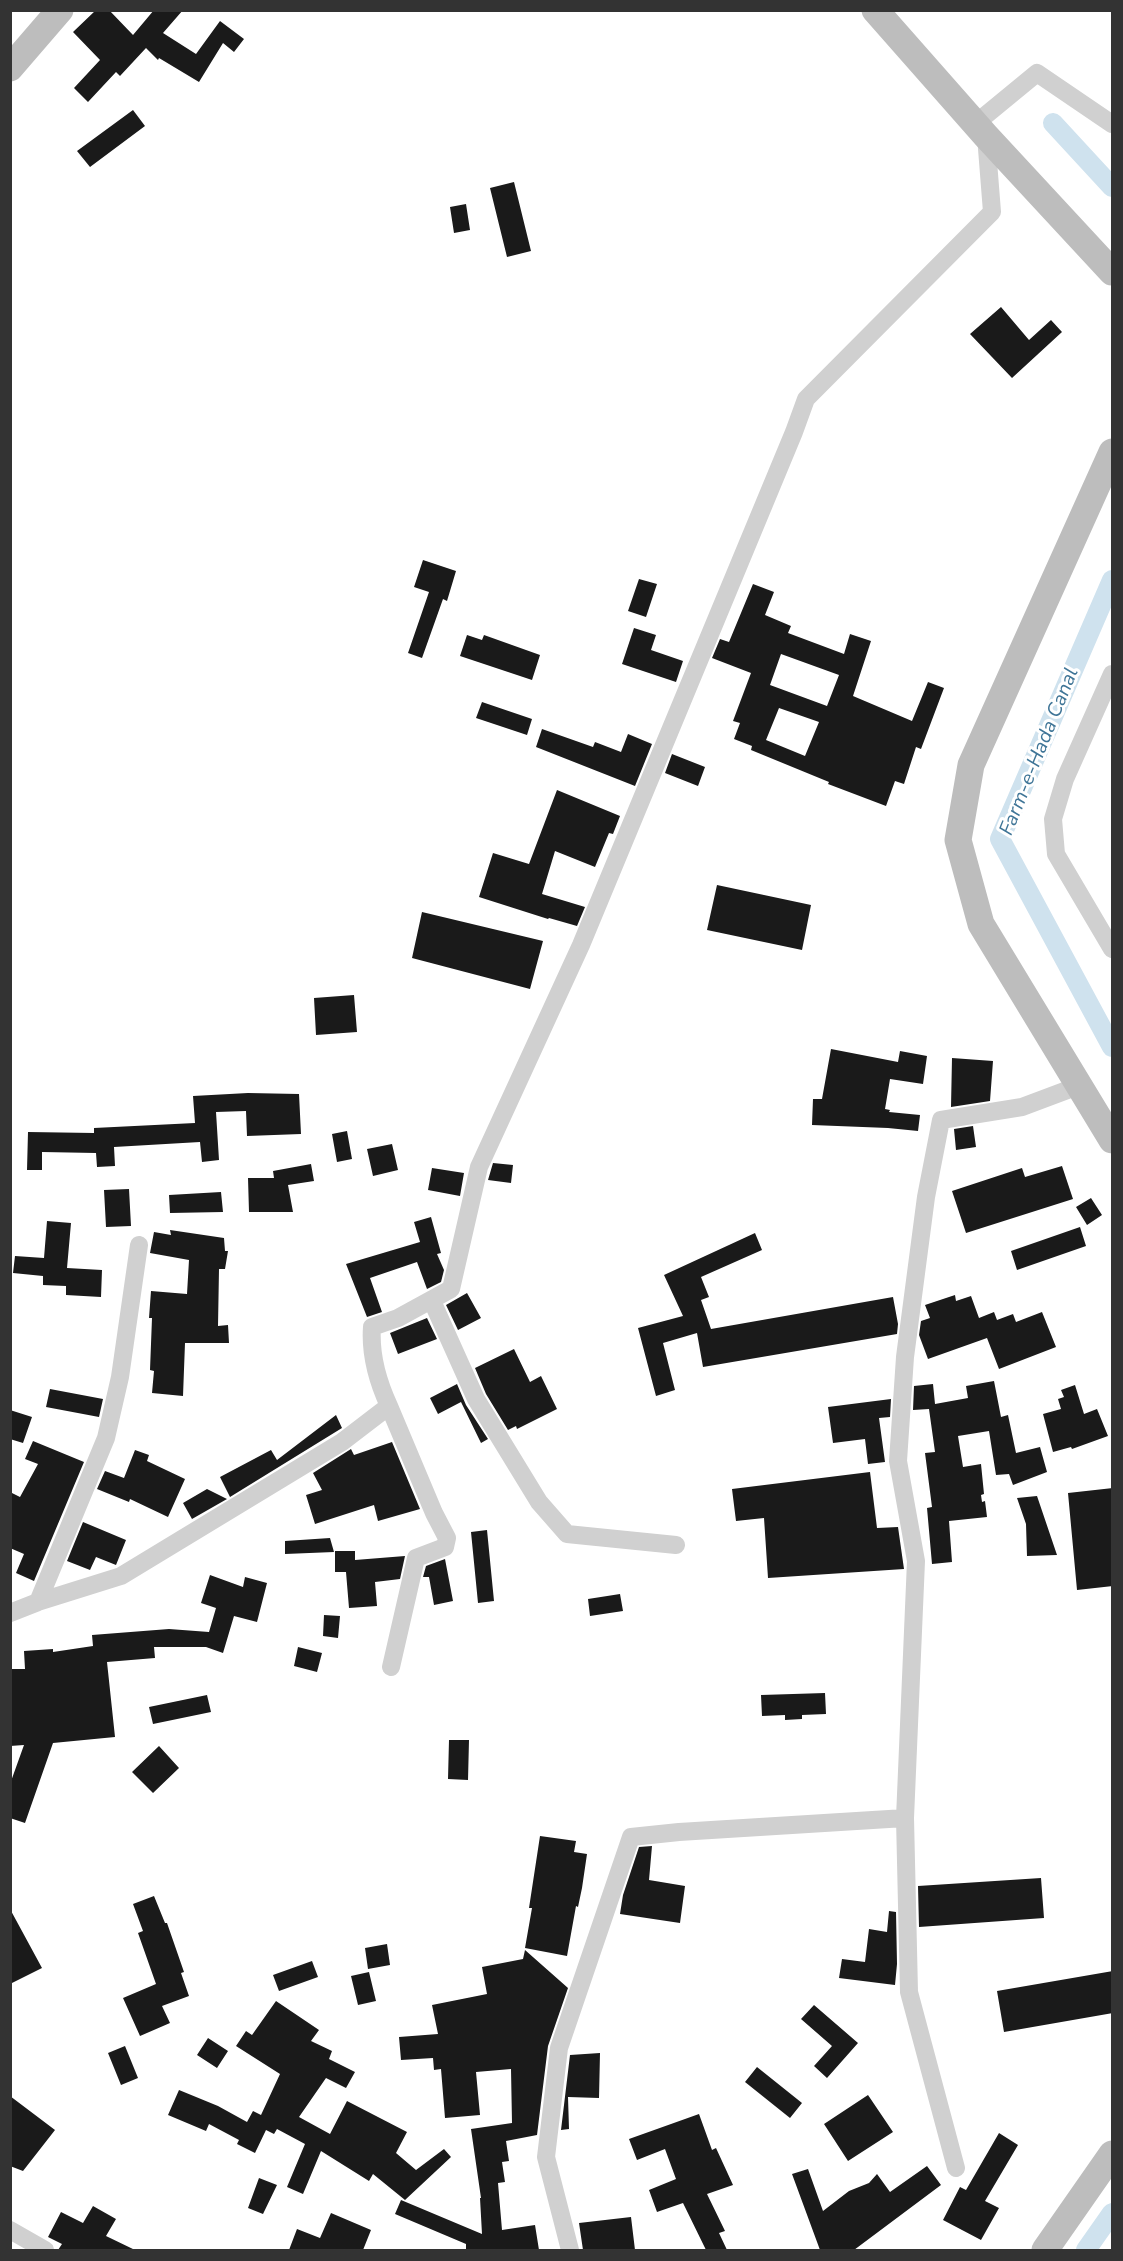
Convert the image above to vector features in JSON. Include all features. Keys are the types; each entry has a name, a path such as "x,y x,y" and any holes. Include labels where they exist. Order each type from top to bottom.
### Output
{"street":[{"path":"10,68 59,11"},
{"path":"887,15 981,130 1113,272"},
{"path":"981,130 1037,73 1113,124"},
{"path":"391,1667 416,1558 445,1547 447,1538 434,1514 381,1389 370,1347 372,1327 398,1318 451,1289 479,1167 581,945 806,399 992,212 981,130"},
{"path":"1113,452 971,765 958,840 981,924 1113,1140"},
{"path":"1113,674 1065,779 1053,819 1056,854 1113,949"},
{"path":"956,2168 909,1992 905,1818 916,1561 898,1461 905,1357 926,1197 941,1120 1022,1107 1078,1086"},
{"path":"38,1602 106,1438 120,1377 139,1245"},
{"path":"432,1301 476,1399 539,1502 567,1534 676,1545"},
{"path":"10,1613 121,1576 342,1442 388,1406"},
{"path":"570,2250 546,2157 554,2080 559,2048 631,1837 905,1818"},
{"path":"1045,2250 1113,2154"},
{"path":"10,2230 45,2250"}],"building":[{"path":"96,10 109,10 133,35 154,10 183,10 163,33 196,54 220,21 244,39 234,52 223,43 199,82 159,58 158,60 146,48 120,76 116,72 88,102 74,88 100,60 73,32"},
{"path":"133,110 145,126 90,167 77,151"},
{"path":"514,182 531,251 507,257 490,188"},
{"path":"466,204 470,230 454,233 450,207"},
{"path":"1001,307 1029,340 1051,320 1062,332 1012,378 970,334"},
{"path":"423,560 456,571 447,601 443,599 422,658 408,653 429,592 414,587"},
{"path":"639,579 657,584 646,617 628,611"},
{"path":"753,584 774,592 765,615 791,626 788,633 844,654 850,634 871,641 853,696 912,721 928,682 944,688 921,749 916,747 904,784 895,781 886,806 828,784 829,782 751,750 752,746 734,739 740,723 733,721 751,673 712,658 720,639 729,642","holes":["781,654 839,675 827,706 770,685","779,708 819,722 805,756 766,740"]},
{"path":"634,628 656,635 651,650 683,661 676,682 622,664"},
{"path":"467,635 482,640 484,635 540,655 532,680 460,656"},
{"path":"482,702 532,719 527,735 476,718"},
{"path":"542,729 593,747 595,742 621,752 628,734 652,744 635,786 536,747"},
{"path":"672,754 705,767 698,786 665,773"},
{"path":"557,790 620,816 613,834 609,833 595,867 555,851 542,894 585,907 577,926 479,897 493,853 529,864"},
{"path":"717,885 811,905 802,950 707,930"},
{"path":"422,912 543,941 530,989 412,958"},
{"path":"354,995 357,1032 316,1035 314,998"},
{"path":"831,1049 898,1062 900,1051 927,1056 923,1084 890,1079 885,1109 890,1110 889,1112 920,1115 918,1131 812,1125 813,1099 822,1099"},
{"path":"952,1058 993,1061 990,1101 951,1107"},
{"path":"248,1093 299,1094 301,1134 247,1136 246,1111 216,1112 219,1160 202,1162 200,1142 114,1147 115,1166 97,1167 96,1153 42,1152 42,1170 27,1170 28,1132 94,1133 94,1128 195,1123 193,1096"},
{"path":"973,1126 976,1147 956,1150 954,1129"},
{"path":"347,1131 352,1159 337,1162 332,1134"},
{"path":"392,1144 398,1170 373,1176 367,1149"},
{"path":"493,1163 513,1165 511,1183 488,1180"},
{"path":"311,1164 314,1181 288,1185 293,1212 249,1212 248,1178 274,1178 273,1171"},
{"path":"1062,1166 1073,1199 966,1233 952,1191 1022,1168 1025,1177"},
{"path":"432,1168 464,1173 460,1196 428,1190"},
{"path":"129,1189 131,1226 106,1227 104,1190"},
{"path":"221,1192 223,1212 170,1213 169,1195"},
{"path":"1091,1198 1102,1215 1087,1225 1076,1207"},
{"path":"431,1217 441,1253 437,1254 444,1270 441,1282 427,1289 417,1262 370,1278 382,1312 367,1317 346,1264 420,1242 414,1222"},
{"path":"47,1221 71,1223 67,1268 102,1270 101,1297 66,1295 66,1286 43,1285 43,1276 13,1273 15,1256 44,1258"},
{"path":"1080,1227 1086,1246 1017,1270 1011,1251"},
{"path":"170,1230 224,1238 225,1251 228,1251 225,1269 219,1269 218,1326 228,1325 229,1343 185,1343 183,1396 152,1393 154,1371 150,1370 151,1291 187,1294 189,1260 150,1253 154,1232 171,1235"},
{"path":"755,1233 762,1250 701,1277 709,1297 701,1300 711,1329 893,1297 898,1324 897,1334 703,1367 697,1333 663,1343 675,1390 656,1396 638,1328 683,1316 664,1275"},
{"path":"467,1293 481,1318 458,1330 446,1305"},
{"path":"955,1295 956,1301 971,1296 979,1318 994,1312 997,1320 1013,1314 1016,1322 1042,1312 1056,1347 999,1369 987,1338 928,1359 919,1335 921,1321 930,1318 925,1305"},
{"path":"427,1318 437,1339 398,1354 390,1333"},
{"path":"514,1349 530,1382 541,1376 557,1409 517,1429 516,1426 508,1430 486,1394 475,1368"},
{"path":"994,1381 1001,1417 1008,1415 1016,1453 1040,1447 1047,1472 1013,1485 1009,1474 996,1475 989,1431 958,1436 963,1467 981,1464 984,1494 981,1495 982,1502 985,1501 987,1517 949,1521 952,1562 932,1564 927,1508 932,1507 925,1453 935,1452 929,1409 913,1410 914,1386 933,1384 935,1404 968,1398 966,1386"},
{"path":"457,1384 466,1405 488,1439 481,1443 461,1402 438,1414 430,1398"},
{"path":"1075,1385 1084,1414 1097,1409 1108,1436 1072,1449 1071,1447 1053,1452 1043,1414 1061,1409 1058,1399 1064,1397 1061,1390"},
{"path":"50,1389 103,1399 99,1417 46,1407"},
{"path":"891,1399 890,1417 879,1418 885,1462 868,1464 865,1439 833,1443 828,1407"},
{"path":"10,1410 32,1417 23,1443 10,1439"},
{"path":"336,1415 342,1428 230,1497 220,1477 271,1450 277,1460"},
{"path":"33,1441 84,1462 34,1581 16,1573 24,1554 10,1548 10,1492 20,1497 38,1464 25,1459"},
{"path":"392,1442 420,1509 378,1521 374,1505 315,1524 306,1495 322,1490 313,1473 351,1449 354,1455"},
{"path":"135,1450 149,1455 147,1461 185,1479 168,1517 130,1499 129,1502 97,1489 105,1471 124,1478"},
{"path":"870,1472 877,1528 898,1527 904,1569 768,1578 764,1518 736,1521 732,1489"},
{"path":"1113,1488 1113,1586 1077,1590 1068,1493"},
{"path":"207,1489 227,1499 192,1519 183,1503"},
{"path":"1037,1496 1057,1555 1027,1556 1026,1524 1017,1498"},
{"path":"83,1522 126,1540 116,1565 96,1557 90,1570 67,1561"},
{"path":"487,1530 494,1601 478,1603 471,1532"},
{"path":"330,1538 334,1552 285,1554 285,1541"},
{"path":"335,1551 355,1551 355,1560 405,1556 400,1579 375,1582 377,1606 349,1608 346,1572 335,1572"},
{"path":"445,1559 453,1601 434,1605 429,1577 423,1577 426,1566"},
{"path":"210,1575 243,1587 245,1577 267,1583 257,1622 234,1616 223,1653 206,1647 154,1647 155,1658 107,1662 115,1737 53,1743 25,1823 10,1818 10,1784 24,1745 10,1746 10,1669 25,1669 24,1651 53,1649 53,1652 93,1646 92,1635 169,1629 209,1632 216,1608 201,1603"},
{"path":"620,1594 623,1611 590,1616 588,1599"},
{"path":"324,1615 340,1616 338,1638 323,1636"},
{"path":"298,1647 322,1653 317,1672 294,1666"},
{"path":"825,1693 826,1714 802,1715 802,1719 785,1720 785,1715 762,1716 761,1695"},
{"path":"207,1695 211,1712 153,1724 149,1707"},
{"path":"449,1740 469,1740 468,1780 448,1779"},
{"path":"159,1746 179,1768 153,1793 132,1772"},
{"path":"540,1836 576,1841 574,1852 587,1854 567,1956 525,1948"},
{"path":"652,1846 649,1880 685,1886 680,1923 620,1914 623,1895 639,1847"},
{"path":"1041,1878 1044,1918 919,1927 918,1886"},
{"path":"154,1896 165,1923 167,1923 184,1972 181,1973 189,1996 162,2006 170,2023 140,2036 123,1998 156,1984 138,1933 143,1931 133,1904"},
{"path":"10,1909 42,1968 10,1984"},
{"path":"889,1911 896,1912 895,1985 839,1978 842,1959 865,1962 869,1929 887,1932"},
{"path":"387,1944 390,1965 368,1969 365,1948"},
{"path":"525,1950 568,1988 548,2046 537,2135 506,2141 509,2161 502,2162 505,2182 498,2183 502,2230 535,2225 539,2250 466,2250 466,2244 395,2214 401,2200 482,2234 481,2198 471,2129 512,2123 511,2069 476,2072 480,2115 445,2118 441,2069 434,2070 433,2058 401,2060 399,2037 438,2034 432,2005 487,1994 482,1967 523,1959"},
{"path":"312,1961 318,1977 279,1991 273,1975"},
{"path":"1113,1971 1113,2013 1004,2032 997,1991"},
{"path":"369,1972 376,2001 358,2005 351,1976"},
{"path":"276,2001 319,2030 311,2041 332,2051 329,2059 355,2072 346,2088 326,2078 299,2117 330,2134 347,2101 407,2132 396,2153 416,2170 444,2149 451,2157 405,2200 373,2174 369,2181 321,2151 303,2194 287,2187 305,2144 277,2129 274,2134 266,2130 255,2153 237,2144 239,2140 209,2124 206,2131 168,2115 179,2090 218,2106 247,2122 253,2111 261,2115 280,2074 236,2046 246,2031 252,2035"},
{"path":"814,2005 858,2043 827,2078 814,2066 832,2046 801,2019"},
{"path":"208,2038 228,2051 217,2068 197,2055"},
{"path":"125,2046 138,2078 121,2085 108,2053"},
{"path":"600,2053 599,2098 568,2097 569,2129 561,2130 570,2055"},
{"path":"757,2067 802,2103 790,2118 745,2082"},
{"path":"868,2095 893,2132 848,2161 824,2124"},
{"path":"10,2096 55,2130 23,2171 10,2166"},
{"path":"699,2114 712,2150 716,2148 733,2185 707,2194 725,2231 719,2233 727,2250 706,2250 683,2203 657,2212 649,2190 676,2179 665,2149 637,2160 629,2139"},
{"path":"999,2133 1018,2145 985,2201 999,2208 981,2240 943,2220 960,2187 966,2190"},
{"path":"927,2166 941,2185 854,2250 820,2250 792,2174 808,2169 823,2211 849,2191 869,2183 877,2174 890,2192"},
{"path":"259,2178 277,2185 263,2214 248,2208"},
{"path":"93,2206 116,2219 106,2236 135,2250 58,2250 62,2244 48,2237 61,2212 83,2223"},
{"path":"331,2213 371,2230 363,2250 289,2250 297,2229 320,2238"},
{"path":"631,2217 635,2250 583,2250 579,2223"}],"waterway":[{"name":"Farm-e-Hada Canal","path":"1053,123 1112,187"},
{"name":"Farm-e-Hada Canal","path":"1112,580 1000,839 1112,1047"},
{"name":"Farm-e-Hada Canal","path":"1086,2250 1112,2213"}]}
